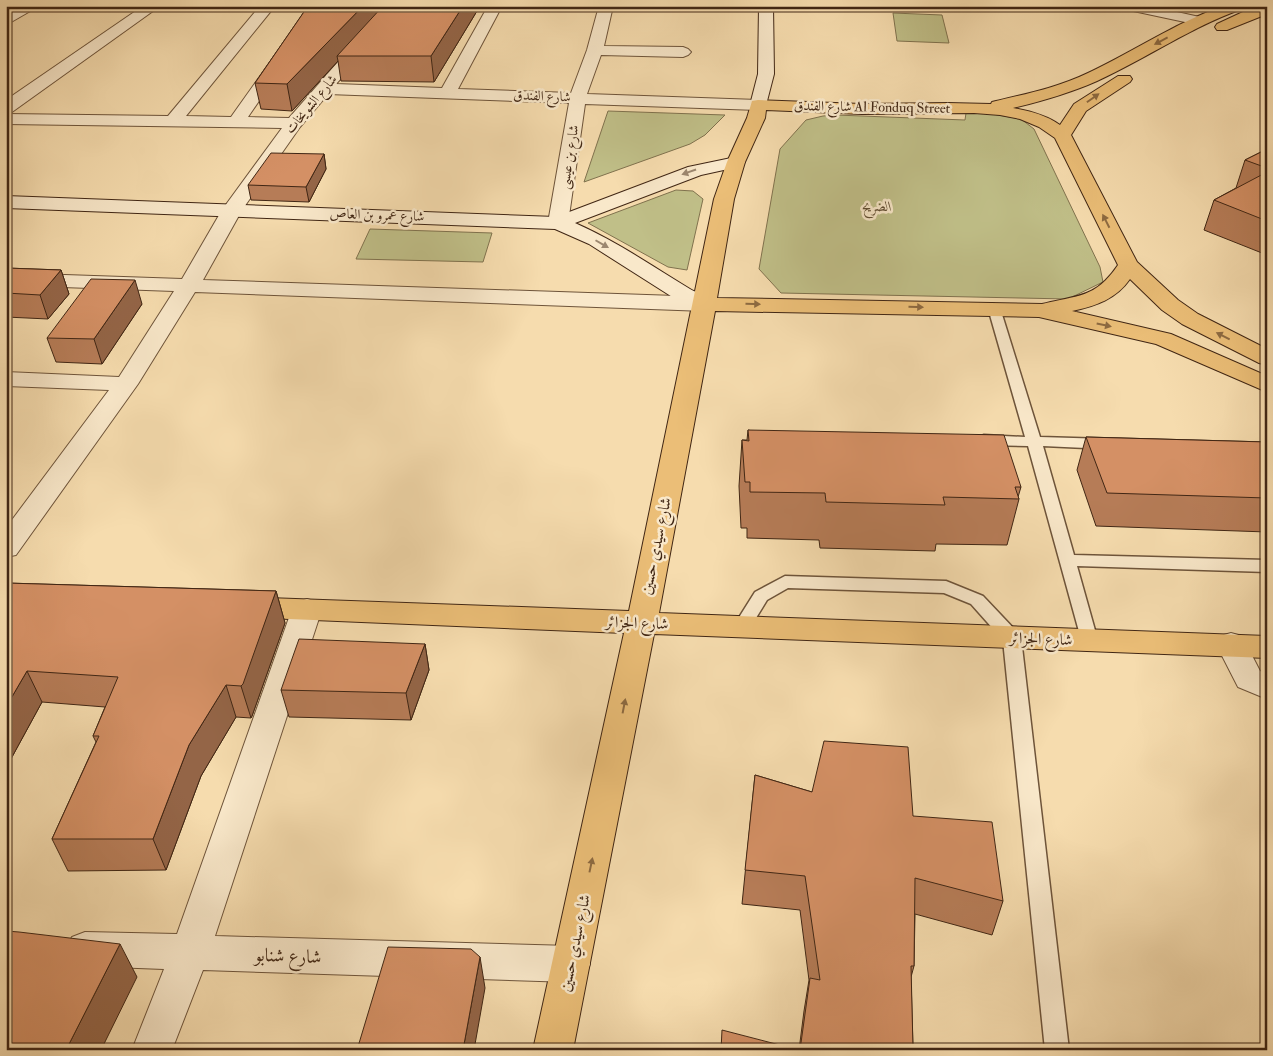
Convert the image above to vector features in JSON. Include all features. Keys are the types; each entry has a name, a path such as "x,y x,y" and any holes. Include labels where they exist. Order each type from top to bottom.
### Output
{"main road":[{"path":"987,109 1031,99 1073,86 1199,21 1237,6"},
{"path":"1211,33 1250,14 1267,9"},
{"path":"1062,135 1080,108 1108,88 1134,74"},
{"name":"شارع الفندق Al Fonduq Street","path":"758,105 875,109 987,109"},
{"name":"شارع سيدي حسين","path":"553,1050 640,623 660,534 724,199 736,162 756,118 758,105"},
{"path":"987,109 1030,117 1054,127 1062,135 1128,265 1170,305 1190,319 1267,358"},
{"path":"1039,310 1073,305 1092,299 1117,282 1128,265"},
{"path":"705,304 1039,310 1162,339 1191,350 1267,385"},
{"name":"شارع الجزائر","path":"220,607 1089,641 1231,644 1267,647"}],"street":[{"path":"6,21 32,6"},
{"path":"6,108 153,6"},
{"path":"173,121 268,6"},
{"path":"236,122 317,6"},
{"name":"شارع الشويخات","path":"6,548 126,384 190,285 232,210 294,123 343,66 399,6"},
{"path":"448,92 495,6"},
{"name":"شارع بن عيسى","path":"558,223 578,97 595,50 606,6"},
{"path":"758,105 766,74 766,6"},
{"path":"1133,7 1199,21"},
{"path":"595,50 683,52"},
{"name":"شارع الفندق","path":"325,89 448,92 758,105"},
{"path":"6,119 294,123"},
{"name":"شارع عمرو بن العاص","path":"6,202 558,223 632,196 687,172 709,165 736,162"},
{"path":"558,223 596,240 679,291 705,304"},
{"path":"6,279 705,304"},
{"path":"6,379 126,384"},
{"path":"152,1050 190,953 307,609"},
{"path":"1231,644 1249,679 1267,687"},
{"name":"شارع شنابو","path":"55,947 190,953 571,964"}],"lane":[{"path":"994,308 1034,442 1089,641"},
{"path":"966,439 1121,445"},
{"path":"1066,560 1267,566"},
{"path":"742,627 761,596 785,582 946,587 977,600 1012,638 1057,1050"}],"green space":[{"path":"893,13 942,15 949,43 897,41"},
{"path":"608,111 725,115 705,135 690,144 584,182"},
{"name":"الضريح","path":"981,112 1021,119 1034,129 1100,267 1103,282 1068,299 781,293 759,269 780,149 806,120 836,115 965,120 966,113"},
{"path":"676,190 693,191 703,199 687,270 668,267 588,223"},
{"path":"370,229 492,233 483,262 356,259"}],"building":[{"path":"308,6 363,6 287,84 255,83"},
{"path":"383,6 463,6 431,56 337,56"},
{"path":"1267,149 1267,168 1245,160"},
{"path":"271,153 324,154 306,187 248,185"},
{"path":"1267,172 1267,221 1214,200"},
{"path":"6,268 61,270 40,295 6,293"},
{"path":"91,279 135,280 94,339 47,338"},
{"path":"748,430 1004,435 1021,487 1015,487 1019,499 943,497 945,505 826,502 825,493 750,492 750,482 745,482 742,440 749,441"},
{"path":"1086,437 1267,442 1267,498 1107,493"},
{"path":"6,583 276,591 243,684 241,686 226,685 189,745 153,839 52,839 99,736 93,736 118,677 27,671 6,707"},
{"path":"299,639 425,644 406,693 281,690"},
{"path":"824,741 908,747 913,816 992,822 1003,901 915,878 914,966 911,966 913,1048 917,1050 800,1050 810,978 820,980 805,876 745,870 755,775 812,792"},
{"path":"6,931 120,944 66,1050 6,1050"},
{"path":"388,947 471,949 480,957 463,1050 357,1050"},
{"path":"722,1030 799,1050 721,1050"}]}
